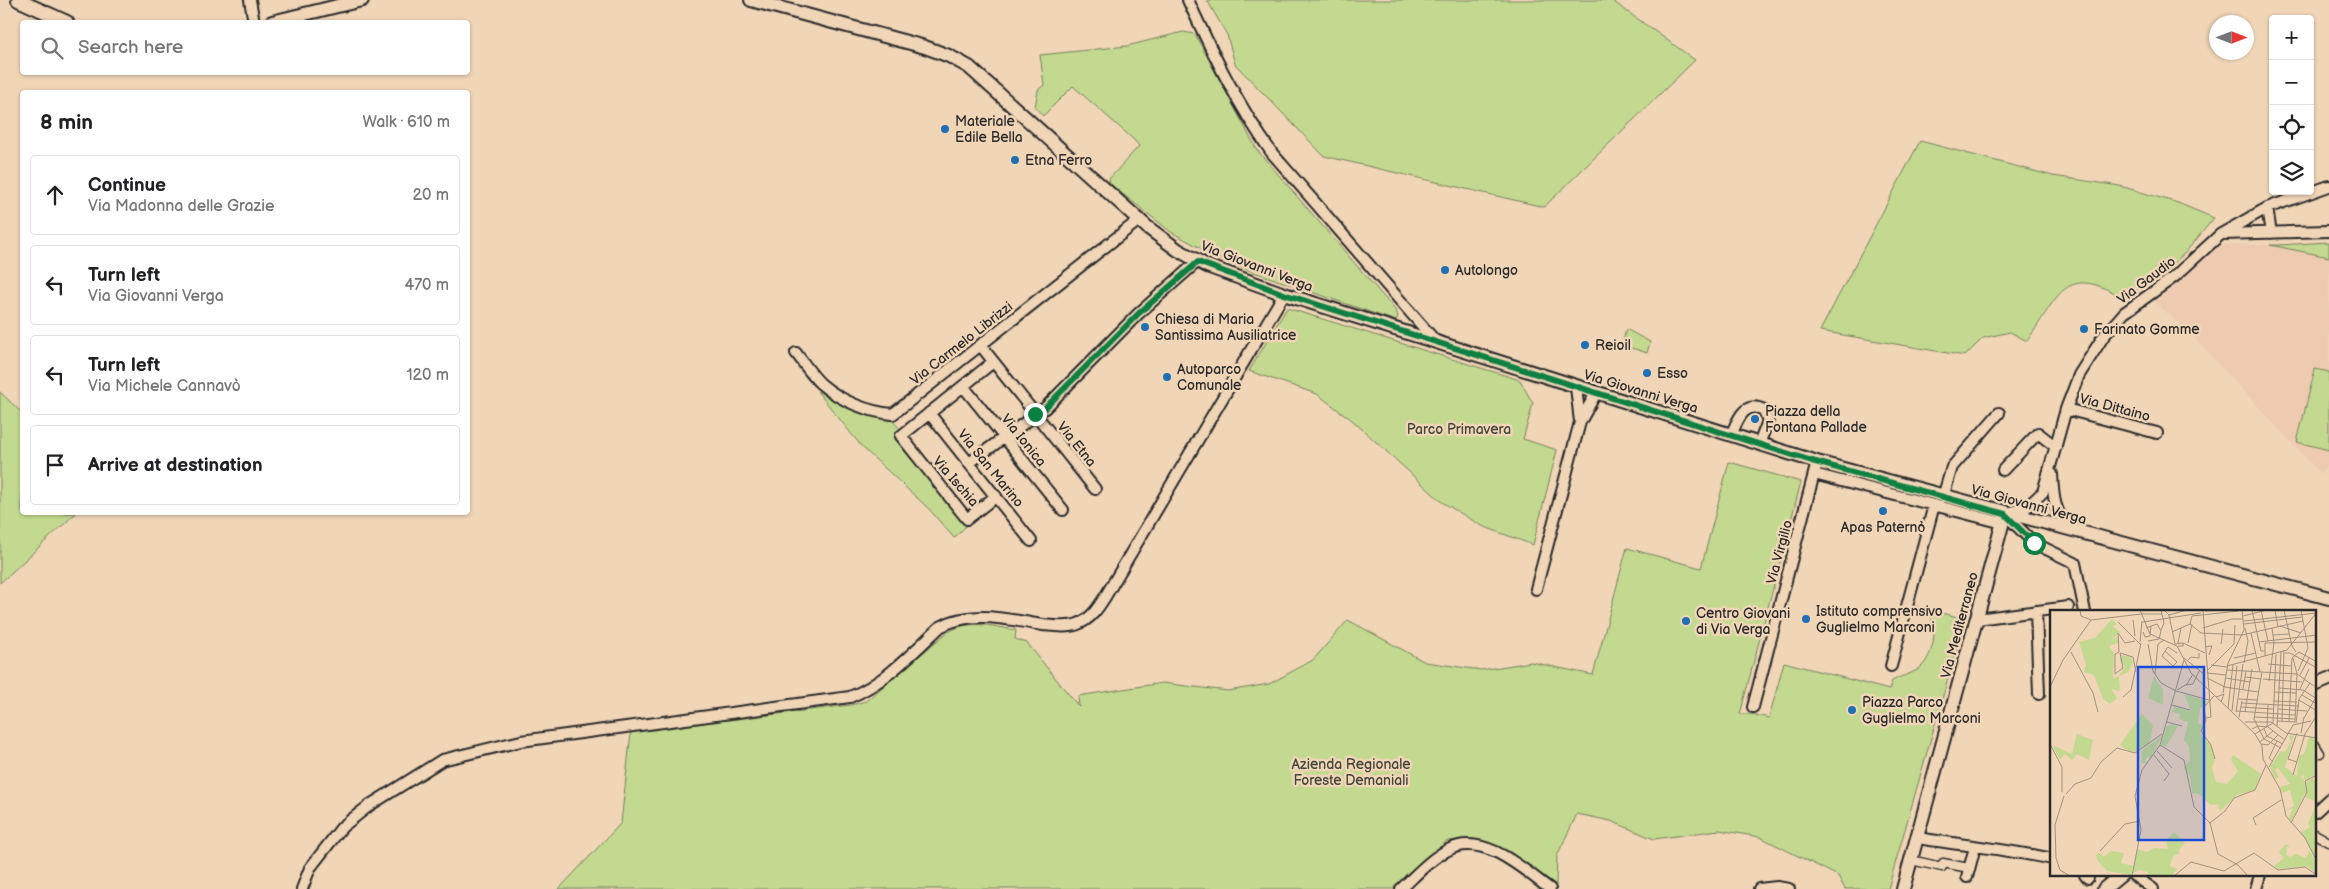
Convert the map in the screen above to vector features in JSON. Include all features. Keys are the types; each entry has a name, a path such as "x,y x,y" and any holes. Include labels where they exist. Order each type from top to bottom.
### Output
{"street":[{"path":"18,0 63,20"},
{"path":"250,0 254,20"},
{"path":"280,20 362,0"},
{"name":"Via Giovanni Verga","path":"751,0 925,47 949,56 969,67 1139,220 1178,250 1198,262 1284,294 1759,444 1815,468 2004,518 2074,532 2329,598"},
{"path":"1188,0 1212,51 1260,137 1437,343"},
{"name":"Via Gaudio","path":"2052,463 2066,409 2079,375 2102,337 2124,313 2174,277 2221,234 2267,208 2329,186"},
{"path":"2267,208 2271,233"},
{"name":"Via Carmelo Librizzi","path":"796,354 820,383 836,395 855,405 893,414 1139,220"},
{"path":"2221,234 2329,231"},
{"path":"969,463 1045,408 1138,314 1198,262"},
{"path":"302,889 310,868 342,827 370,805 442,760 521,741 850,697 864,692 879,682 940,627 952,620 965,617 981,616 1053,626 1078,624 1089,618 1105,597 1284,294"},
{"name":"Via Etna","path":"981,346 1095,489"},
{"path":"930,413 993,362"},
{"name":"Via Ionica","path":"963,386 1063,510"},
{"path":"1576,387 1580,422"},
{"path":"1536,589 1580,422 1596,393"},
{"path":"1731,435 1742,411 1747,408 1759,407 1764,410 1768,421 1759,444"},
{"name":"Via Dittaino","path":"2066,409 2157,433"},
{"name":"Via Ischia","path":"930,413 901,436 967,519 996,496"},
{"name":"Via San Marino","path":"930,413 1031,541"},
{"path":"1892,666 1938,501 1952,467 1999,413"},
{"path":"2003,470 2038,433 2056,447"},
{"path":"2052,463 2043,492 2026,507 2004,518 2034,543 2075,563 2085,610"},
{"path":"2052,463 2053,493 2056,507 2060,519 2074,532"},
{"name":"Via Virgilio","path":"1753,706 1815,468"},
{"name":"Via Mediterraneo","path":"1903,889 2004,518"},
{"path":"1977,619 2068,607"},
{"path":"2036,611 2039,694"},
{"path":"2316,747 2320,753"},
{"path":"2316,811 2329,799"},
{"path":"2316,835 2329,842"},
{"path":"1917,838 1975,847 2007,849 2050,859"},
{"path":"1401,889 1445,851 1454,847 1469,846 1484,848 1500,854 1550,889"},
{"path":"1911,860 1942,867 1943,864 1968,873 1975,847"},
{"path":"2104,889 2120,876"},
{"path":"2134,876 2153,889"},
{"path":"2256,889 2260,876"},
{"path":"1759,889 1777,887 1789,889"}],"shaded area":[{"path":"2329,242 2329,463 2320,473 2187,330 2155,302 2218,248 2227,245"}],"green space":[{"path":"1207,0 1611,0 1695,60 1544,207 1324,156 1235,64 1227,35"},
{"path":"1183,32 1195,34 1257,150 1396,311 1398,316 1396,321 1228,263 1171,232 1110,184 1109,179 1139,146 1134,140 1073,86 1043,116 1035,107 1038,90 1044,85 1040,55 1127,46"},
{"path":"1920,141 2053,176 2120,186 2178,203 2214,218 2185,253 2156,278 2123,298 2088,283 2075,284 2065,289 2047,310 2027,341 2010,332 1983,338 1965,356 1820,331"},
{"path":"2329,242 2329,257 2270,245 2278,245"},
{"name":"Parco Primavera","path":"1287,308 1520,380 1533,404 1523,439 1557,450 1533,545 1482,526 1442,502 1352,420 1317,394 1249,371"},
{"path":"1626,329 1650,342 1647,353 1622,345"},
{"path":"2315,369 2329,372 2329,450 2297,442"},
{"path":"817,391 856,412 893,421 901,430 894,438 967,525 954,538 929,509 862,447"},
{"path":"0,392 20,411 20,515 74,515 0,583"},
{"name":"Azienda Regionale Foreste Demaniali","path":"1729,462 1801,482 1740,714 1751,714 1769,718 1784,662 1889,690 1892,681 1917,670 1922,666 1930,653 1934,638 1931,617 1914,610 1914,606 1965,619 1888,889 1845,889 1838,876 1760,837 1719,830 1654,839 1611,821 1577,814 1557,856 1556,885 1509,851 1474,839 1447,841 1394,889 559,889 621,823 631,732 851,705 866,701 944,635 961,626 988,625 1016,630 1015,639 1027,643 1079,707 1078,696 1162,683 1228,691 1269,684 1313,660 1348,620 1425,662 1481,670 1531,662 1593,675 1627,548 1701,568"}],"place":[{"name":"Materiale Edile Bella","path":"945,129"},
{"name":"Etna Ferro","path":"1015,160"},
{"name":"Autolongo","path":"1445,270"},
{"name":"Chiesa di Maria Santissima Ausiliatrice","path":"1145,327"},
{"name":"Farinato Gomme","path":"2084,329"},
{"name":"Reioil","path":"1585,345"},
{"name":"Esso","path":"1647,373"},
{"name":"Autoparco Comunale","path":"1167,377"},
{"name":"Piazza della Fontana Pallade","path":"1755,419"},
{"name":"Apas Paternò","path":"1883,511"},
{"name":"Istituto comprensivo Guglielmo Marconi","path":"1806,619"},
{"name":"Centro Giovani di Via Verga","path":"1686,621"},
{"name":"Piazza Parco Guglielmo Marconi","path":"1852,710"}],"route":[{"path":"1035,414 1045,408 1138,314 1198,262 1284,294 1812,461 2005,514 2034,543"}]}
